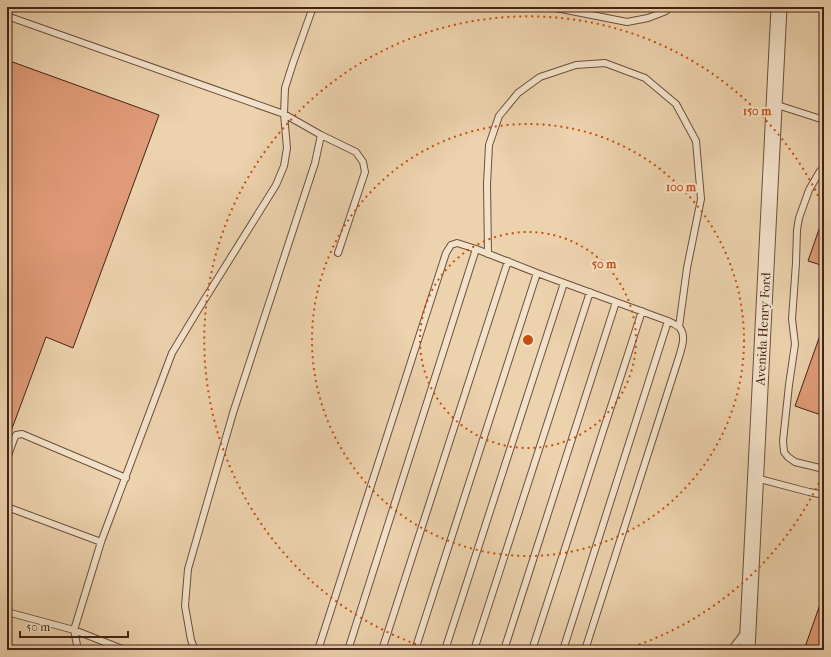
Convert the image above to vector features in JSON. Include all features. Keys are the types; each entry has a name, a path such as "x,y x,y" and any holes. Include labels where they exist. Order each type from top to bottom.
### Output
{"street":[{"name":"Avenida Henry Ford","path":"747,650 779,7"}],"lane":[{"path":"78,650 74,630 102,542 172,353 276,185 284,166 287,148 284,114 285,88 313,7"},
{"path":"551,7 626,22 648,18 666,11 670,7"},
{"path":"7,16 284,114 321,135 356,152 363,162 365,172 338,253"},
{"path":"488,254 487,184 489,145 499,116 518,93 540,77 576,64 605,63 645,78 676,104 696,141 701,199 687,268 679,327"},
{"path":"774,104 824,120"},
{"path":"195,650 191,640 185,606 188,569 233,413 315,163 321,135"},
{"path":"824,172 820,171 809,190 799,218 797,230 792,319 795,344 783,441 784,452 795,462 824,469"},
{"path":"318,650 446,253 451,245 457,243 668,321 679,327 683,334 683,343 680,356 584,650"},
{"path":"348,650 476,249"},
{"path":"382,650 508,261"},
{"path":"415,650 537,273"},
{"path":"445,650 564,283"},
{"path":"474,650 590,292"},
{"path":"504,650 616,302"},
{"path":"532,650 642,311"},
{"path":"563,650 668,321"},
{"path":"7,458 16,435 22,434 126,478"},
{"path":"756,478 809,492 824,494"},
{"path":"7,507 102,542"},
{"path":"7,612 74,630 125,650"},
{"path":"731,650 748,627"}],"building":[{"path":"7,60 159,115 73,348 46,337 7,442"},
{"path":"824,215 824,266 808,261"},
{"path":"824,324 824,416 795,406"},
{"path":"824,593 824,650 804,650"}]}
